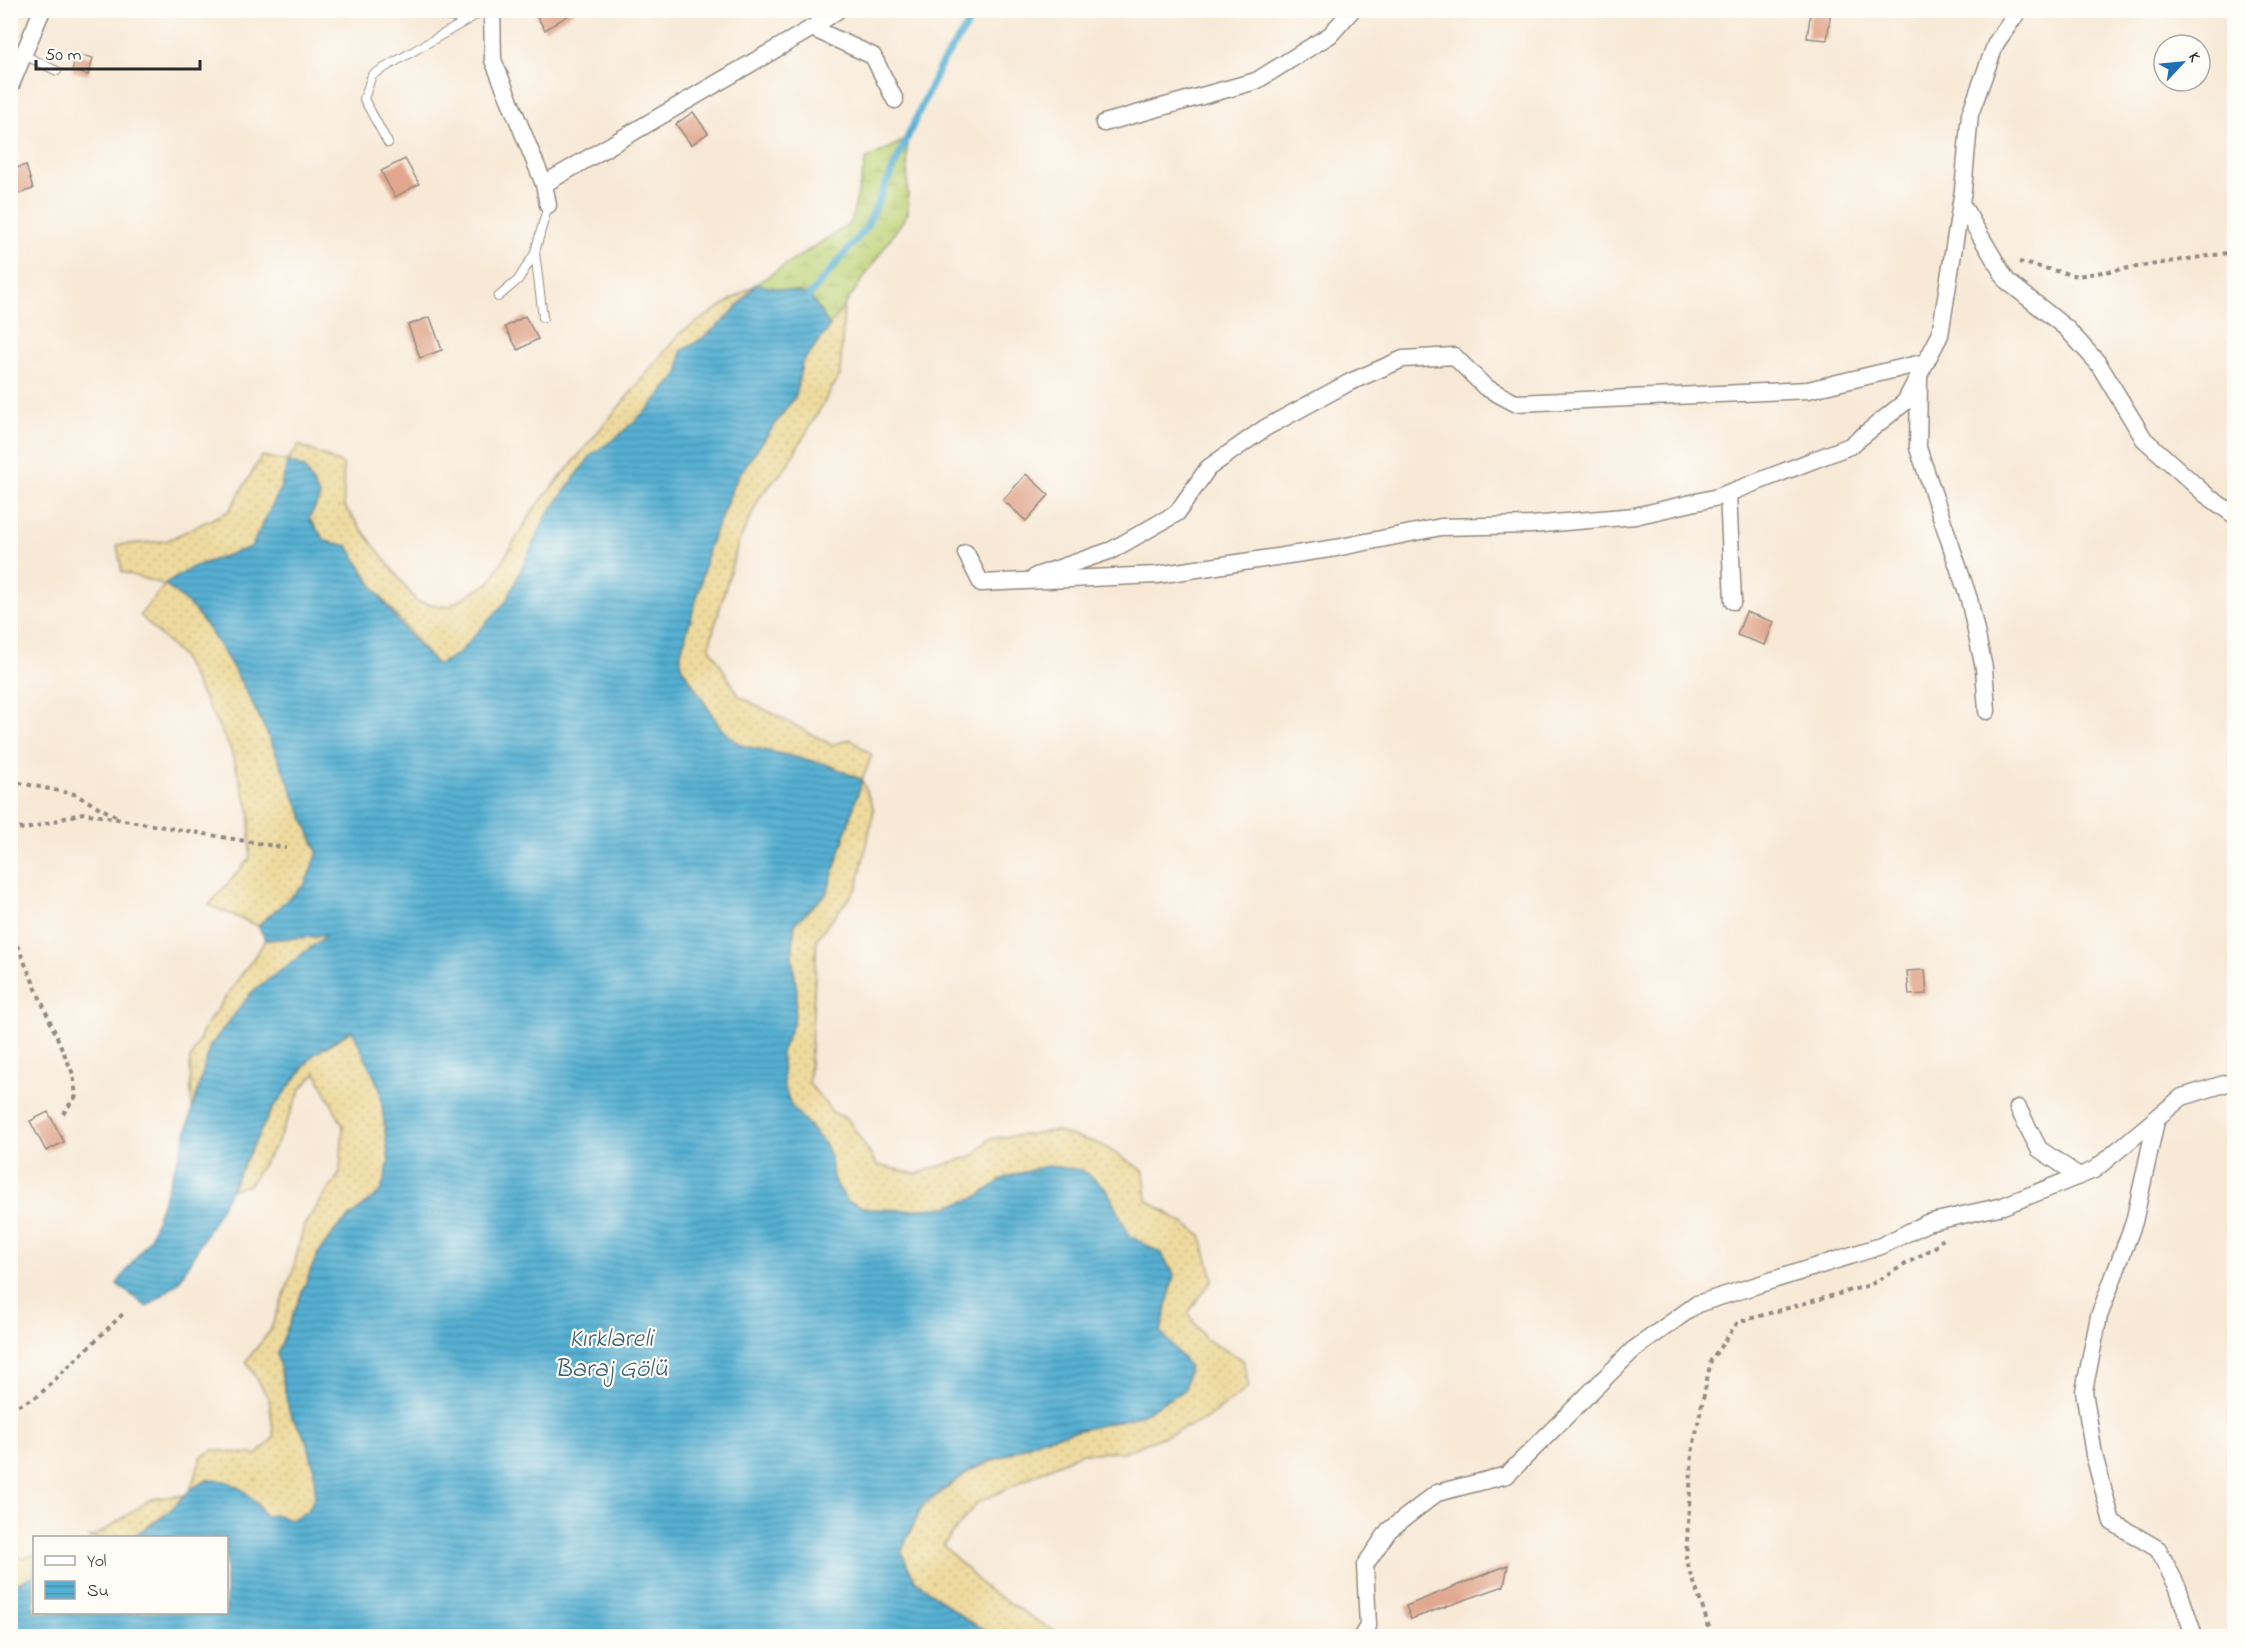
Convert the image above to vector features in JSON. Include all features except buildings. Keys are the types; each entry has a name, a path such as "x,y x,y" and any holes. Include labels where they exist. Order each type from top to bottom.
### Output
{"street":[{"path":"10,87 42,10"},
{"path":"492,10 493,60 544,184 549,204"},
{"path":"544,184 812,28 838,10"},
{"path":"1104,123 1256,81 1330,35 1352,10"},
{"path":"966,553 981,583 1168,573 1336,548 1441,527 1531,525 1635,516 1728,493 1850,446 1905,402 1940,335 1961,203 1970,114 1996,43 2019,10"},
{"path":"812,28 873,56 895,100"},
{"path":"1961,203 2007,281 2066,328 2098,363 2144,439 2205,494 2235,515"},
{"path":"1019,582 1112,550 1177,513 1208,468 1265,428 1350,382 1403,359 1454,357 1485,387 1515,403 1808,390 1922,368"},
{"path":"1922,368 1918,448 1969,600 1984,668 1987,711"},
{"path":"1728,493 1734,601"},
{"path":"1362,1636 1368,1626 1365,1565 1389,1530 1437,1493 1507,1475 1633,1350 1697,1304 1881,1246 1927,1223 2003,1206 2094,1170 2156,1121 2182,1097 2235,1081"},
{"path":"2018,1108 2038,1149 2079,1176"},
{"path":"2156,1121 2134,1222 2099,1316 2084,1390 2094,1455 2112,1522 2158,1549 2178,1588 2194,1636"}],"lane":[{"path":"433,10 439,15 469,20"},
{"path":"388,143 364,99 372,75 485,10"},
{"path":"24,55 57,71"},
{"path":"498,297 518,280 535,252 549,204"},
{"path":"535,252 543,318"}],"path":[{"path":"1992,256 2077,276 2235,252"},
{"path":"10,781 74,794 123,820"},
{"path":"10,828 26,828 82,813 285,848"},
{"path":"10,929 73,1074 76,1096 62,1115"},
{"path":"1712,1636 1686,1559 1692,1453 1712,1360 1738,1322 1870,1285 1935,1247 1966,1214"},
{"path":"10,1409 38,1396 125,1312"}],"green space":[{"path":"907,139 908,213 830,327 810,295 756,284 851,223 866,159"}],"sand":[{"path":"756,284 722,322 682,351 679,373 649,408 616,438 592,454 507,600 458,654 437,665 375,590 348,546 326,542 309,518 288,461 280,490 251,547 193,567 166,584 196,612 216,640 250,698 318,854 305,884 258,926 209,905 250,858 250,812 230,748 182,657 140,615 165,585 122,572 117,545 166,541 229,511 262,456 287,461 299,445 343,464 344,506 417,602 448,607 489,583 534,509 680,333"},
{"path":"844,306 840,375 786,467 760,497 738,544 709,646 739,696 832,745 850,739 872,755 862,780 826,764 740,745 720,727 681,666 681,652 700,587 708,549 738,476 796,395 802,363"},
{"path":"862,780 874,810 857,888 817,938 809,1083 832,1112 848,1119 877,1165 916,1174 975,1155 989,1139 1055,1131 1100,1144 1144,1171 1147,1200 1201,1235 1213,1279 1188,1313 1205,1339 1243,1360 1249,1387 1205,1420 1124,1452 1081,1453 977,1503 943,1545 985,1588 1062,1636 998,1636 968,1621 915,1580 901,1552 921,1509 968,1472 1043,1439 1139,1416 1189,1366 1161,1332 1174,1274 1161,1253 1130,1237 1106,1188 1047,1166 1006,1177 975,1198 947,1207 908,1210 869,1209 847,1201 833,1179 831,1158 810,1126 791,1107 784,1087 781,1052 794,1022 797,991 792,956 795,923 827,892"},
{"path":"328,935 253,991 210,1046 192,1112 190,1060 206,1025 266,940"},
{"path":"353,1030 380,1089 389,1163 381,1191 337,1228 317,1255 277,1354 290,1414 307,1440 314,1469 315,1495 308,1511 291,1520 276,1515 264,1516 258,1503 209,1479 190,1490 202,1456 213,1450 257,1455 274,1437 269,1399 246,1361 270,1331 292,1274 304,1225 340,1173 343,1126 316,1073 301,1089 277,1143 249,1185 231,1190 271,1111 313,1055"},
{"path":"185,1495 167,1514 133,1536 93,1536 104,1531 151,1499"},
{"path":"10,1554 23,1558 33,1555 33,1576 11,1587"}],"water":[{"name":"Kırklareli Baraj Gölü","path":"756,284 810,295 830,327 802,363 796,395 738,476 708,549 700,587 681,652 681,666 720,727 740,745 826,764 862,780 827,893 795,923 792,956 797,991 794,1022 781,1052 784,1087 792,1107 824,1143 831,1158 833,1179 847,1201 869,1209 908,1210 947,1207 975,1198 1006,1177 1047,1166 1082,1170 1106,1188 1130,1236 1161,1253 1174,1275 1161,1332 1189,1366 1185,1390 1139,1416 1043,1439 972,1469 923,1504 901,1552 915,1580 968,1621 998,1636 11,1636 11,1587 33,1576 33,1614 228,1614 228,1536 133,1536 162,1517 189,1491 211,1480 232,1484 241,1489 258,1506 264,1516 276,1515 291,1520 308,1511 315,1495 314,1469 307,1440 290,1414 277,1354 317,1255 337,1228 381,1191 389,1163 380,1089 352,1030 313,1055 271,1111 220,1210 178,1283 147,1307 117,1284 150,1238 183,1144 210,1046 253,991 326,936 266,940 258,926 305,884 318,853 265,729 233,668 196,612 165,584 193,567 251,547 280,490 288,461 305,468 320,497 309,519 326,541 348,546 388,608 438,665 458,654 507,600 546,516 592,454 616,438 649,408 679,373 681,351 704,337 739,305"}],"waterway":[{"path":"810,295 866,228 940,66 978,10"}]}
